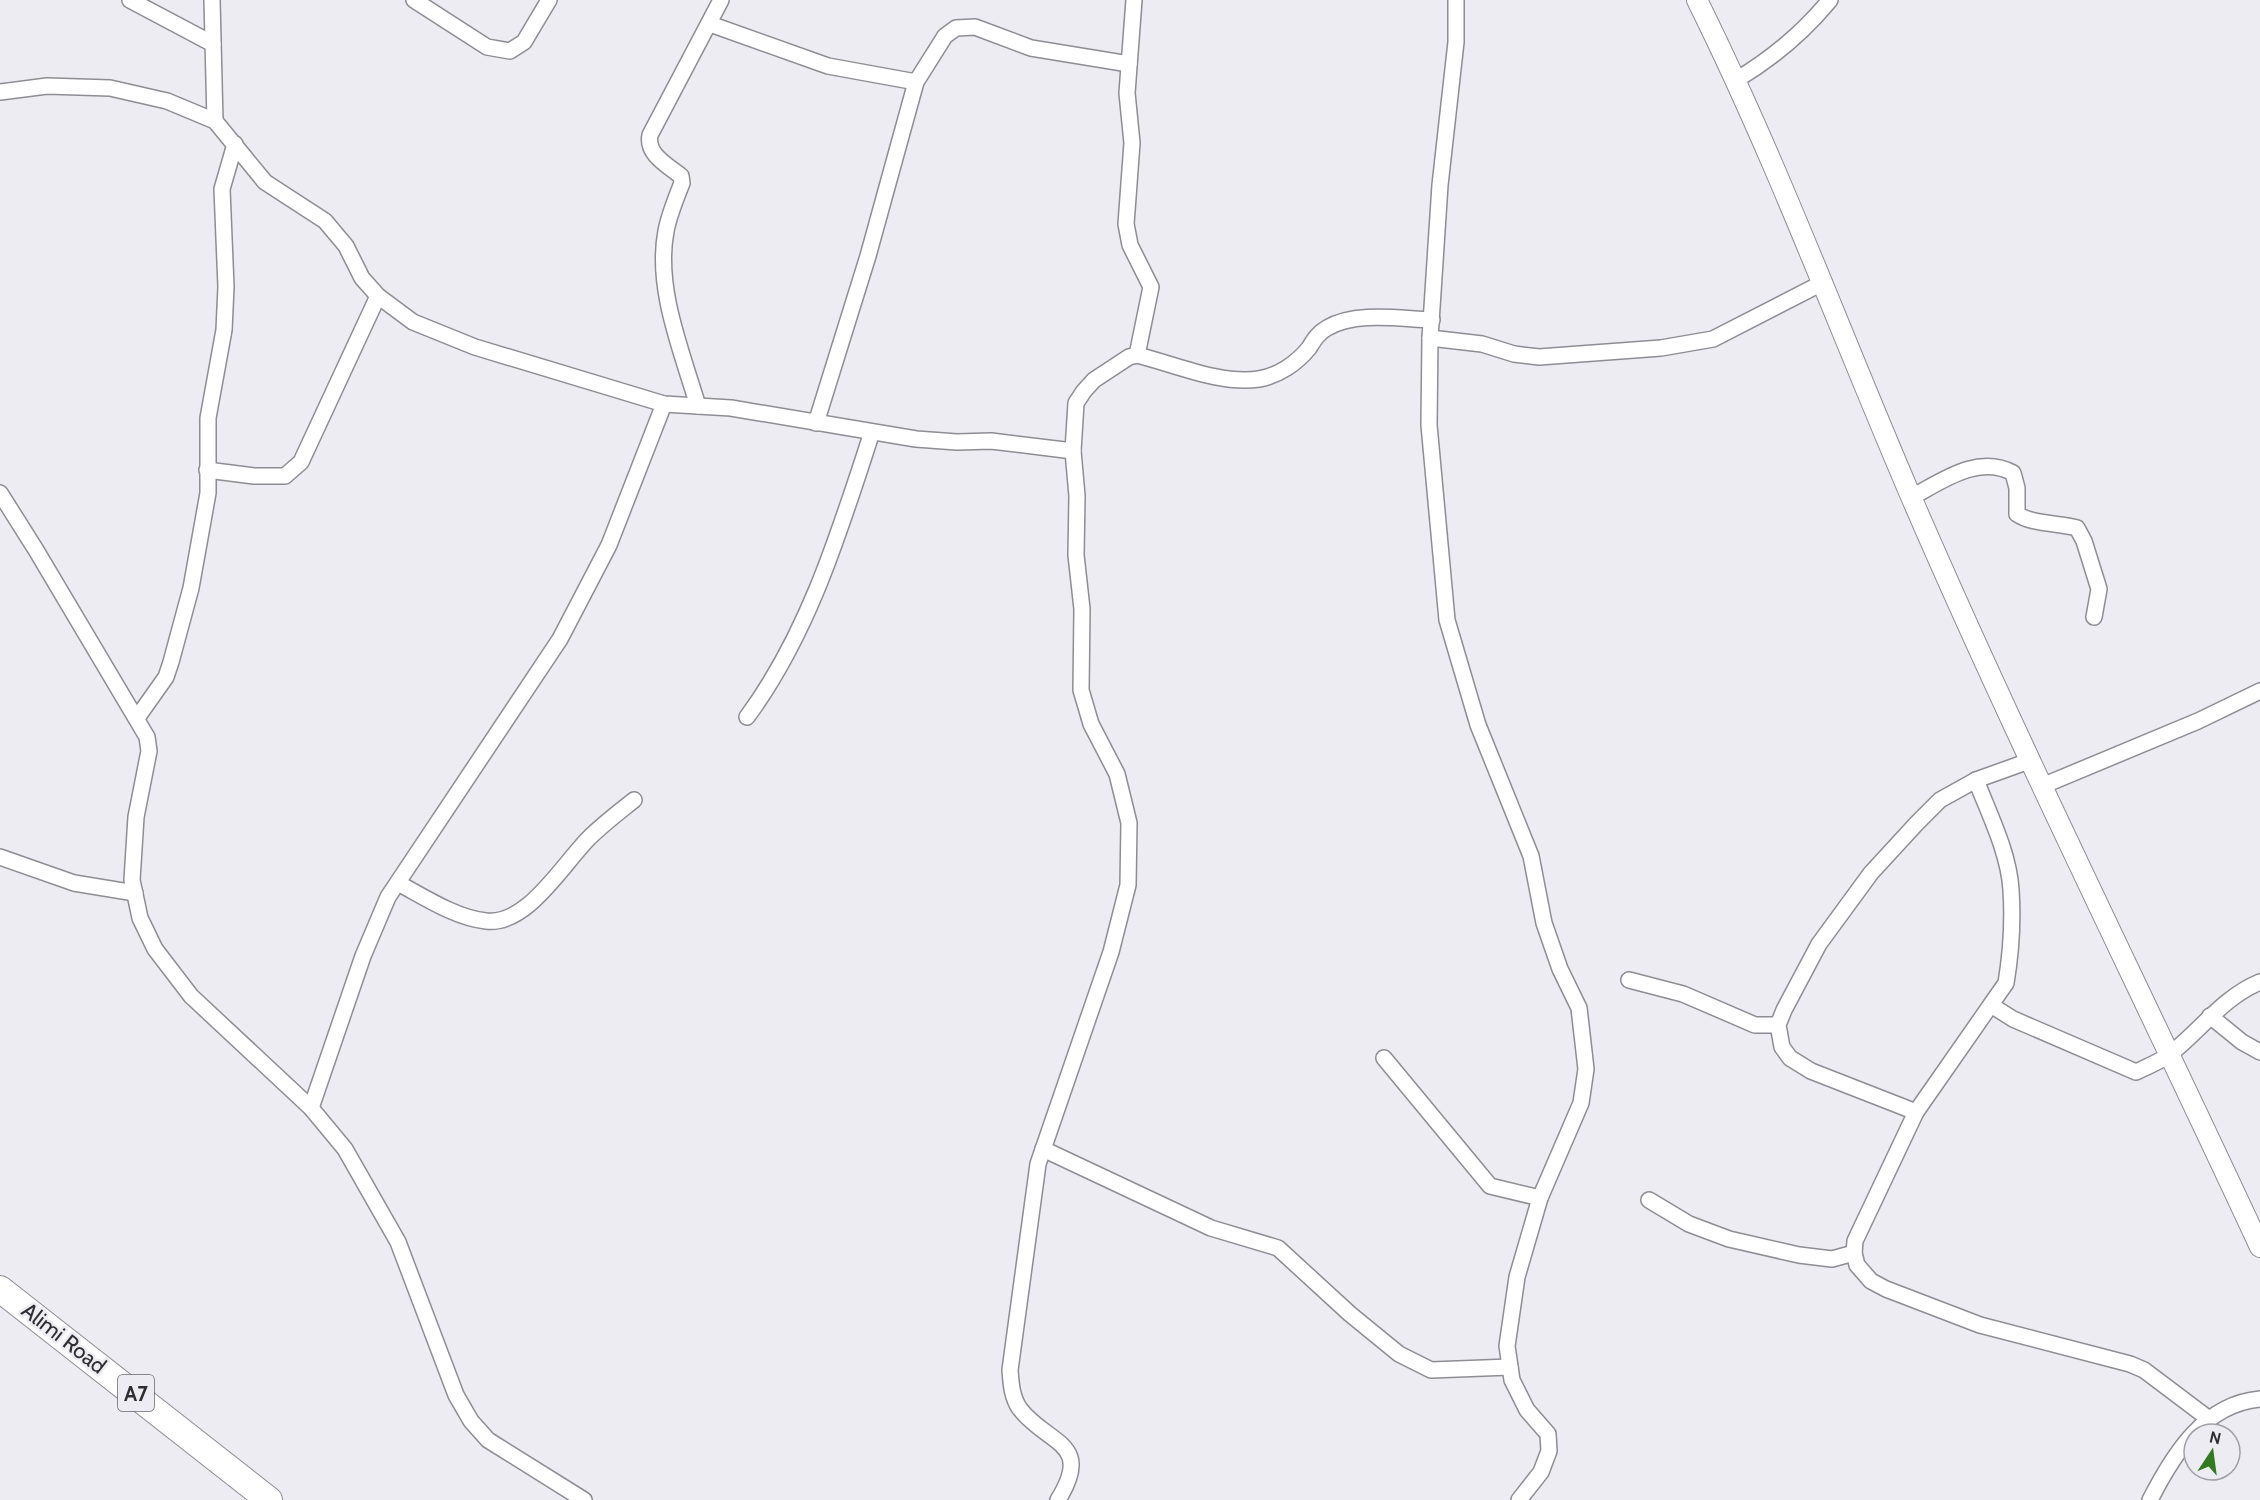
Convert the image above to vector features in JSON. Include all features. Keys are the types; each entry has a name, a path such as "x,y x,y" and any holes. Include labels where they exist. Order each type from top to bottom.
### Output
{"highway":[{"name":"Alimi Road","path":"0,1289 212,1453 269,1500"},
{"name":"A7","path":"0,1308 248,1500"}],"street":[{"path":"130,0 213,44"},
{"path":"212,0 214,121"},
{"path":"414,0 487,47 510,51 524,42 549,0"},
{"path":"698,406 668,296 664,266 666,232 682,183 681,176 651,151 648,144 650,135 721,0"},
{"path":"1134,0 1127,93 1132,143 1126,224 1130,245 1151,287 1137,356"},
{"path":"1456,0 1456,42 1440,185 1430,338 1429,425 1447,620 1478,725 1531,856 1544,922 1560,969 1579,1008 1584,1033 1586,1069 1581,1103 1540,1198 1517,1276 1507,1346 1512,1380 1527,1410 1548,1434 1549,1451 1541,1472 1519,1500"},
{"path":"1696,0 1736,80 1824,282 1911,497 2029,760 2260,1247"},
{"path":"1736,80 1771,59 1805,29 1830,0"},
{"path":"710,24 828,66 916,82"},
{"path":"816,423 868,256 916,82 932,53 945,36 956,28 975,27 1031,48 1129,64"},
{"path":"0,93 47,86 110,88 167,101 214,121 265,182 325,221 346,246 362,278 378,296 412,322 475,347 664,404 731,408 916,439 957,442 991,441 1073,451"},
{"path":"137,718 166,677 181,629 201,535 208,493 208,418 224,330 226,287 222,189 235,144"},
{"path":"1430,338 1482,344 1514,354 1539,357 1661,348 1713,339 1824,282"},
{"path":"207,470 254,476 285,476 301,462 378,296"},
{"path":"1058,1500 1071,1471 1070,1457 1063,1444 1032,1422 1019,1408 1012,1392 1010,1370 1038,1164 1111,952 1128,885 1129,823 1117,774 1091,724 1080,690 1082,609 1076,555 1077,496 1073,451 1075,411 1080,397 1094,380 1129,357 1137,356 1213,376 1258,379 1285,370 1307,351 1318,334 1340,322 1376,318 1432,320"},
{"path":"311,1108 363,956 388,897 560,639 609,545 664,404"},
{"path":"747,717 765,692 808,611 872,432"},
{"path":"1911,497 1965,470 1992,466 2013,473 2017,488 2017,514 2028,521 2048,521 2077,528 2084,541 2099,589 2094,617"},
{"path":"0,493 147,737 148,751 136,817 132,880 140,918 155,949 191,996 311,1108 345,1149 398,1242 456,1395 471,1421 488,1440 584,1500"},
{"path":"2042,786 2198,721 2260,691"},
{"path":"1916,1112 1811,1071 1790,1058 1782,1047 1779,1025 1784,1010 1819,944 1871,873 1940,800 1976,780 2029,760"},
{"path":"1976,780 2003,853 2011,889 2010,960 2006,983 1916,1112 1875,1194 1855,1241 1854,1253 1857,1265 1871,1281 1886,1289 1980,1325 2130,1364 2144,1370 2209,1419"},
{"path":"398,883 459,913 481,920 493,921 519,913 534,900 591,836 634,800"},
{"path":"0,857 74,883 135,892"},
{"path":"1629,980 1683,994 1755,1025 1779,1025"},
{"path":"1991,1005 2013,1019 2136,1072 2168,1056 2246,988 2260,982"},
{"path":"2210,1017 2242,1042 2260,1052"},
{"path":"1384,1058 1490,1186 1540,1198"},
{"path":"1043,1149 1211,1228 1278,1248 1350,1314 1399,1354 1419,1366 1431,1370 1510,1367"},
{"path":"1649,1200 1689,1224 1729,1239 1799,1255 1832,1259 1854,1253"},
{"path":"2150,1500 2165,1471 2192,1433 2209,1419 2234,1405 2260,1400"}]}
